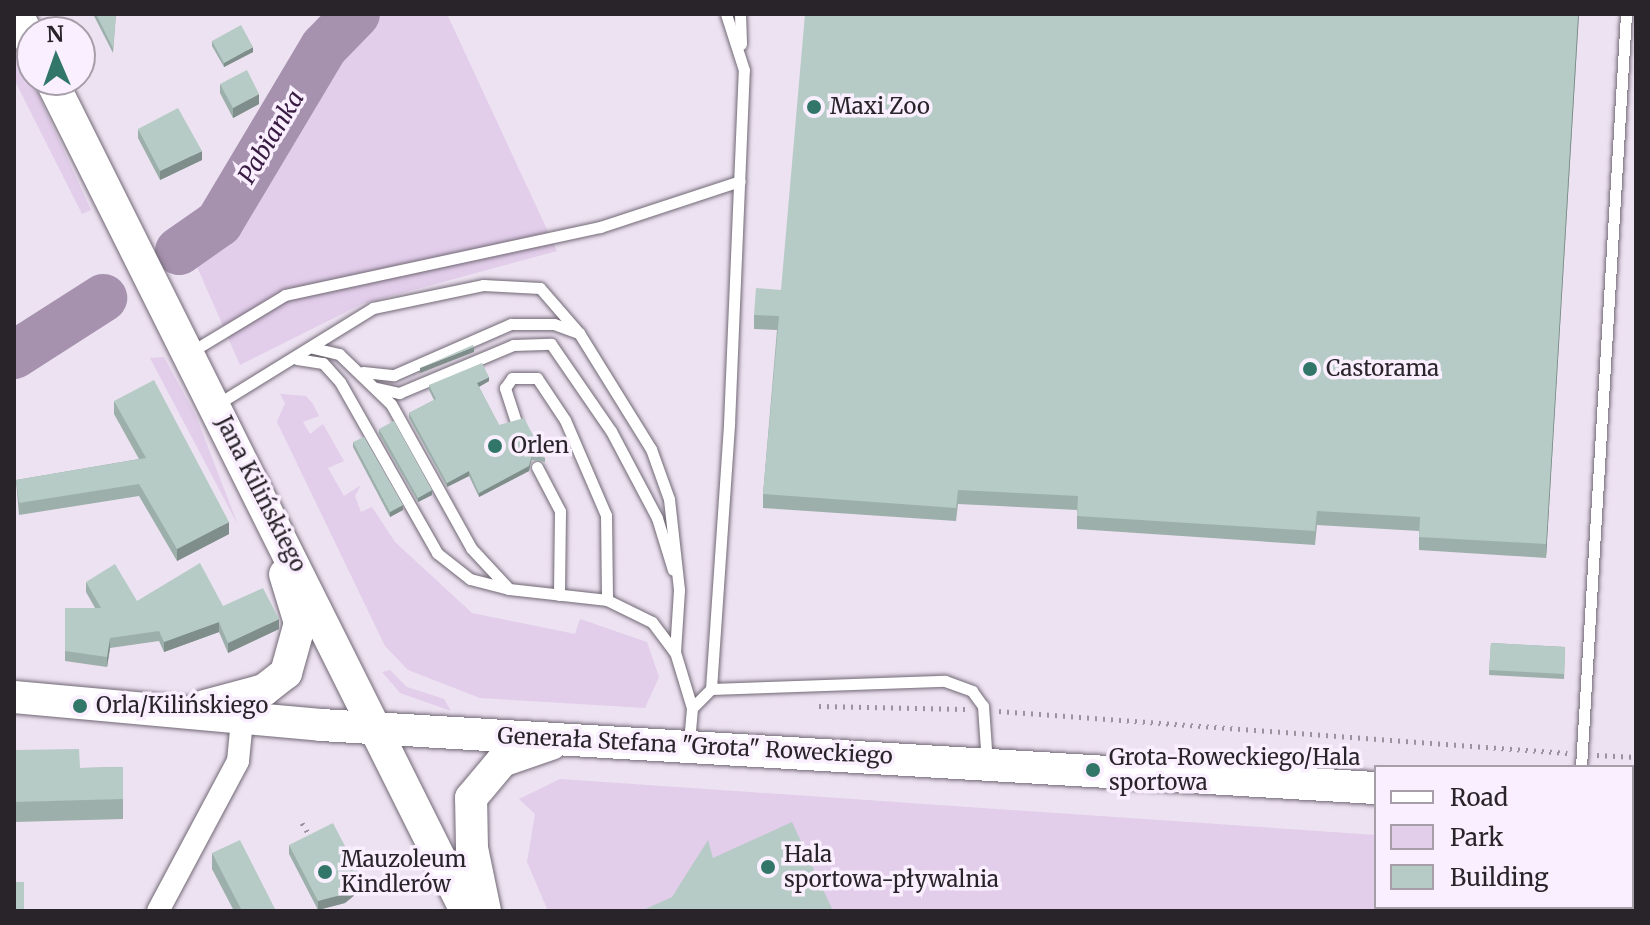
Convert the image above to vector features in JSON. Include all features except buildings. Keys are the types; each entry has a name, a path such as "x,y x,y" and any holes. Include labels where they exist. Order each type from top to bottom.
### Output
{"street":[{"name":"Jana Kilińskiego","path":"59,96 379,729 466,911"},
{"path":"138,711 217,705 264,690 286,673 299,644 296,601 232,437"},
{"name":"Generała Stefana \"Grota\" Roweckiego","path":"14,697 242,720 689,744 1374,788"},
{"path":"158,911 233,773 242,720"},
{"path":"485,911 469,821 481,782 516,753 602,739"}],"lane":[{"path":"726,14 741,49"},
{"path":"692,708 711,689 740,181 740,14"},
{"path":"1582,761 1626,14"},
{"path":"188,353 285,295 600,227 740,181"},
{"path":"215,406 373,308 516,282 554,299 579,333 651,449 669,499 679,590 675,652 679,685 692,708 689,744"},
{"path":"355,369 394,375 511,324 554,324 579,333"},
{"path":"377,388 399,393 513,345 551,344 611,431 657,518 679,590"},
{"path":"313,348 339,354 377,388 471,548 509,589"},
{"path":"293,359 323,363 340,382 437,553 470,579 509,589 607,600 652,622 675,652"},
{"path":"516,422 505,388 512,378 537,378 565,420 606,515 607,600"},
{"path":"537,467 560,511 559,595"},
{"path":"711,689 945,681 972,691 984,710 987,763"}],"path":[{"path":"806,705 984,710 1582,761 1636,757"},
{"path":"302,823 313,843"}],"green space":[{"path":"356,14 447,14 557,251 362,304 240,365 188,246 219,223 324,47"},
{"path":"15,44 16,83 14,79"},
{"path":"23,96 39,96 91,210 82,214"},
{"path":"164,357 196,416 238,525 150,358"},
{"path":"280,394 306,396 313,404 319,416 303,422 310,434 323,424 344,461 328,468 344,496 361,485 355,496 361,512 372,507 395,542 472,613 575,634 580,619 647,642 659,677 645,708 480,698 408,670 385,646 277,422 285,403"},
{"path":"390,670 407,687 444,699 451,711 400,693 382,672"},
{"path":"560,779 1374,835 1374,909 1634,909 1636,849 1636,911 548,911 527,862 535,814 519,799"}],"waterway":[{"name":"Pabianka","path":"179,251 219,223 324,47 356,14"},
{"name":"Pabianka","path":"14,355 103,298"}],"place":[{"name":"Maxi Zoo","path":"814,107"},
{"name":"Castorama","path":"1310,369"},
{"name":"Orlen","path":"495,446"},
{"name":"Orla/Kilińskiego","path":"80,706"},
{"name":"Grota-Roweckiego/Hala sportowa","path":"1093,770"},
{"name":"Hala sportowa-pływalnia","path":"768,867"},
{"name":"Mauzoleum Kindlerów","path":"325,872"}]}
